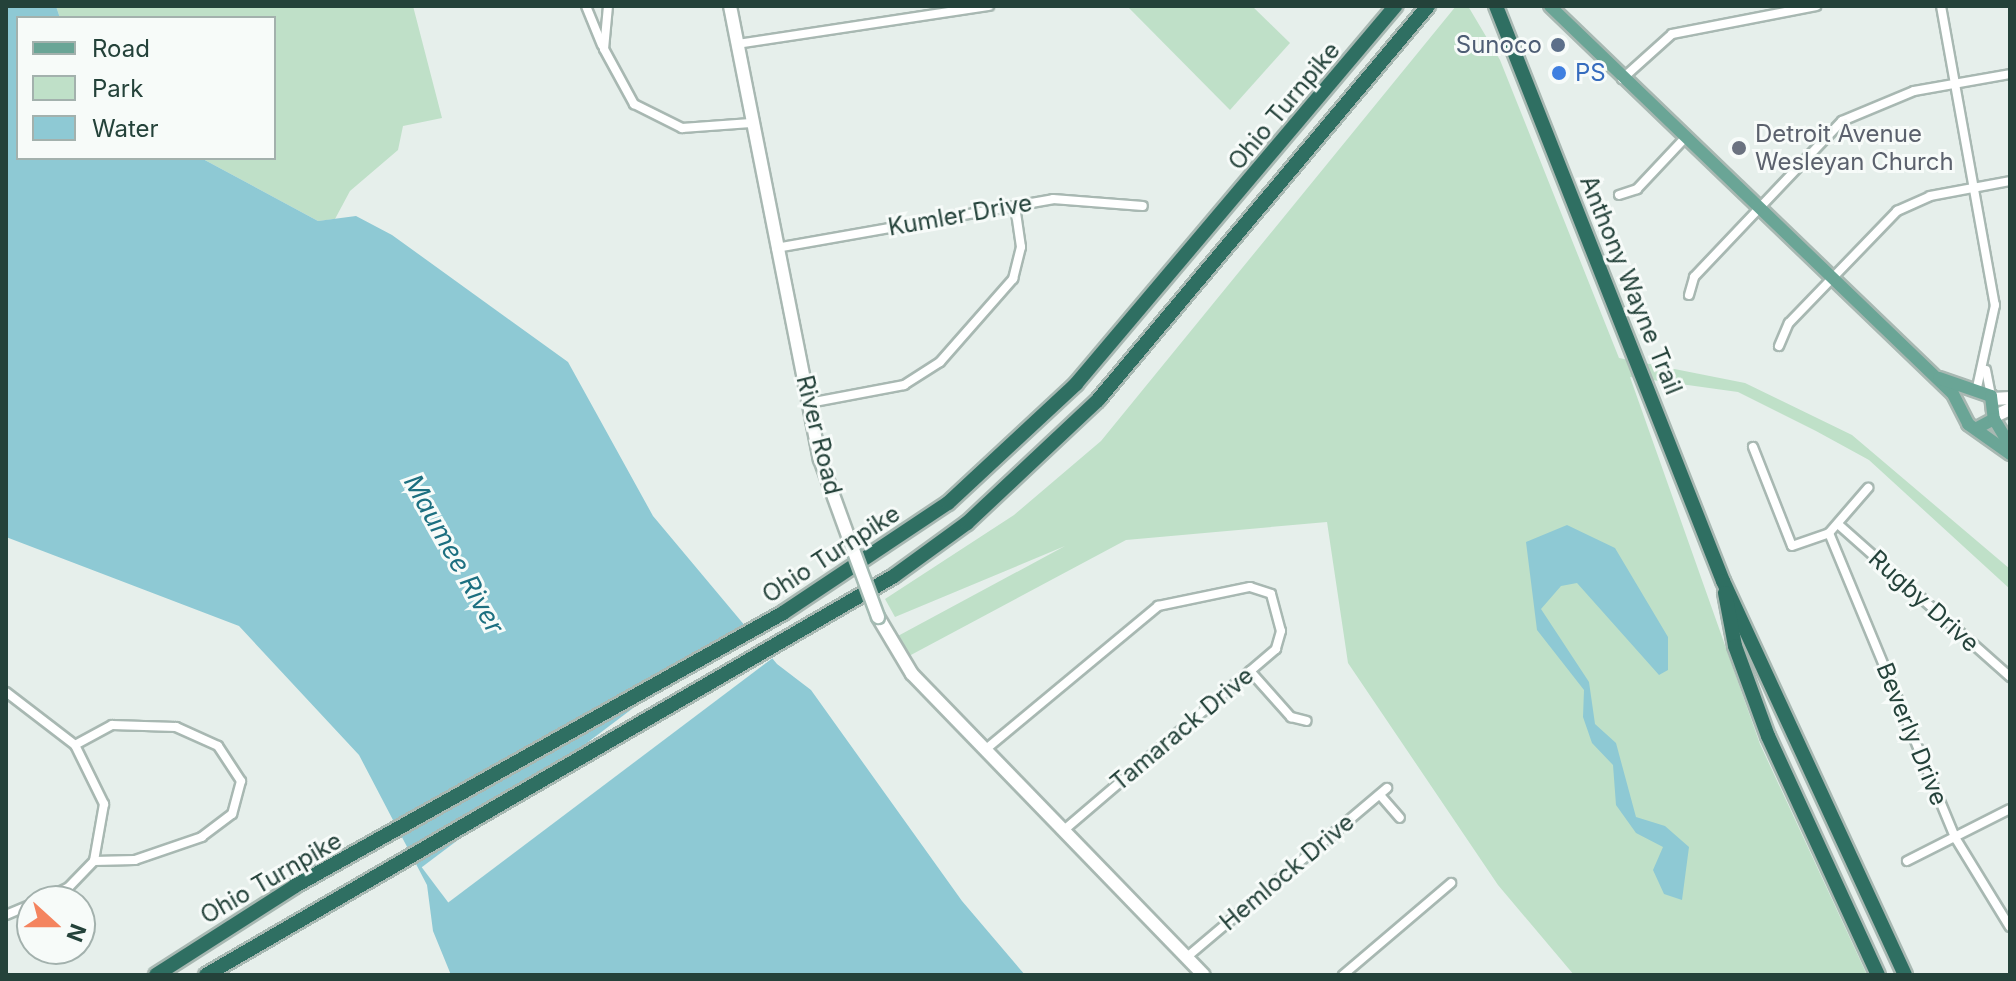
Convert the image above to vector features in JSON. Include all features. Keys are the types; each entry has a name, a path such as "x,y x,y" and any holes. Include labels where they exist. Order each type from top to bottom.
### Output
{"highway":[{"name":"Ohio Turnpike","path":"156,975 344,861 783,613 948,503 1010,450 1076,384 1396,6"},
{"name":"Ohio Turnpike","path":"206,975 356,885 894,576 1034,467 1428,6"},
{"name":"Anthony Wayne Trail","path":"1496,6 1723,581 1905,975"},
{"path":"1505,29 1506,6"},
{"name":"Anthony Wayne Trail","path":"1723,581 1735,646 1768,736 1878,975"}],"main road":[{"path":"1550,6 1829,281 1933,375 1961,408 1968,424 1979,427 2010,454"},
{"path":"1933,375 1992,397 1995,418 2010,446"},
{"path":"1961,408 1975,392"},
{"path":"1979,427 1995,418"}],"street":[{"path":"586,6 629,97 654,118 696,131 751,123"},
{"path":"604,49 608,6"},
{"name":"River Road","path":"730,6 809,403 851,544 878,617 912,674 1204,975"},
{"path":"737,44 989,6"},
{"path":"1622,79 1672,34 1816,6"},
{"path":"1941,6 1995,305 1986,370 1975,392"},
{"path":"1689,295 1694,277 1842,121 1886,100 2010,74"},
{"path":"1619,195 1637,189 1684,139"},
{"path":"1779,346 1789,323 1897,211 1974,187 2010,181"},
{"name":"Kumler Drive","path":"776,248 1015,206 1100,198 1143,206"},
{"path":"809,403 904,385 940,362 1013,279 1021,247 1015,206"},
{"path":"1986,370 1992,397 2010,398"},
{"path":"1995,418 2010,409"},
{"path":"1753,447 1792,546 1829,533 1868,488"},
{"name":"Rugby Drive","path":"1839,525 2010,677"},
{"name":"Beverly Drive","path":"1829,533 1956,839 2010,927"},
{"name":"Tamarack Drive","path":"986,749 1158,606 1250,587 1271,594 1279,620 1276,649 1065,829"},
{"path":"1250,671 1291,717 1307,721"},
{"path":"6,692 75,745 104,804 94,861 71,885"},
{"path":"75,745 112,725 176,727 218,746 240,774 237,805 202,837 135,860 94,861"},
{"name":"Hemlock Drive","path":"1187,957 1383,792 1400,818"},
{"path":"1907,861 1956,839 2010,809"},
{"path":"1343,975 1451,883"}],"green space":[{"path":"56,6 413,6 442,118 403,126 398,150 350,191 335,219 318,221 205,160 276,160 276,16 59,16"},
{"path":"1127,6 1252,6 1290,43 1230,110"},
{"path":"1456,6 1468,6 1500,60 1619,358 1745,383 1852,435 2010,569 2010,589 1869,460 1816,431 1738,392 1630,377 1760,744 1867,975 1574,975 1498,885 1348,663 1327,522 1126,540 909,656 896,637 1065,546 895,617 885,599 1014,515 1101,441"}],"water":[{"name":"Maumee River","path":"6,6 56,6 59,16 16,16 16,160 205,160 318,221 356,216 392,235 568,362 653,516 777,664 811,690 962,901 1025,975 451,975 433,931 427,885 359,755 239,626 6,537"},
{"path":"1567,525 1615,548 1668,637 1668,670 1659,675 1577,583 1561,586 1541,609 1589,682 1595,724 1616,743 1636,817 1665,826 1689,847 1682,900 1664,894 1653,870 1663,847 1636,833 1616,805 1613,765 1592,743 1583,717 1584,690 1537,630 1526,542"}],"pier":[{"path":"750,620 776,655 448,902 422,867"}],"place":[{"name":"Sunoco","path":"1558,45"},
{"name":"PS","path":"1559,73"},
{"name":"Detroit Avenue Wesleyan Church","path":"1739,148"}]}
